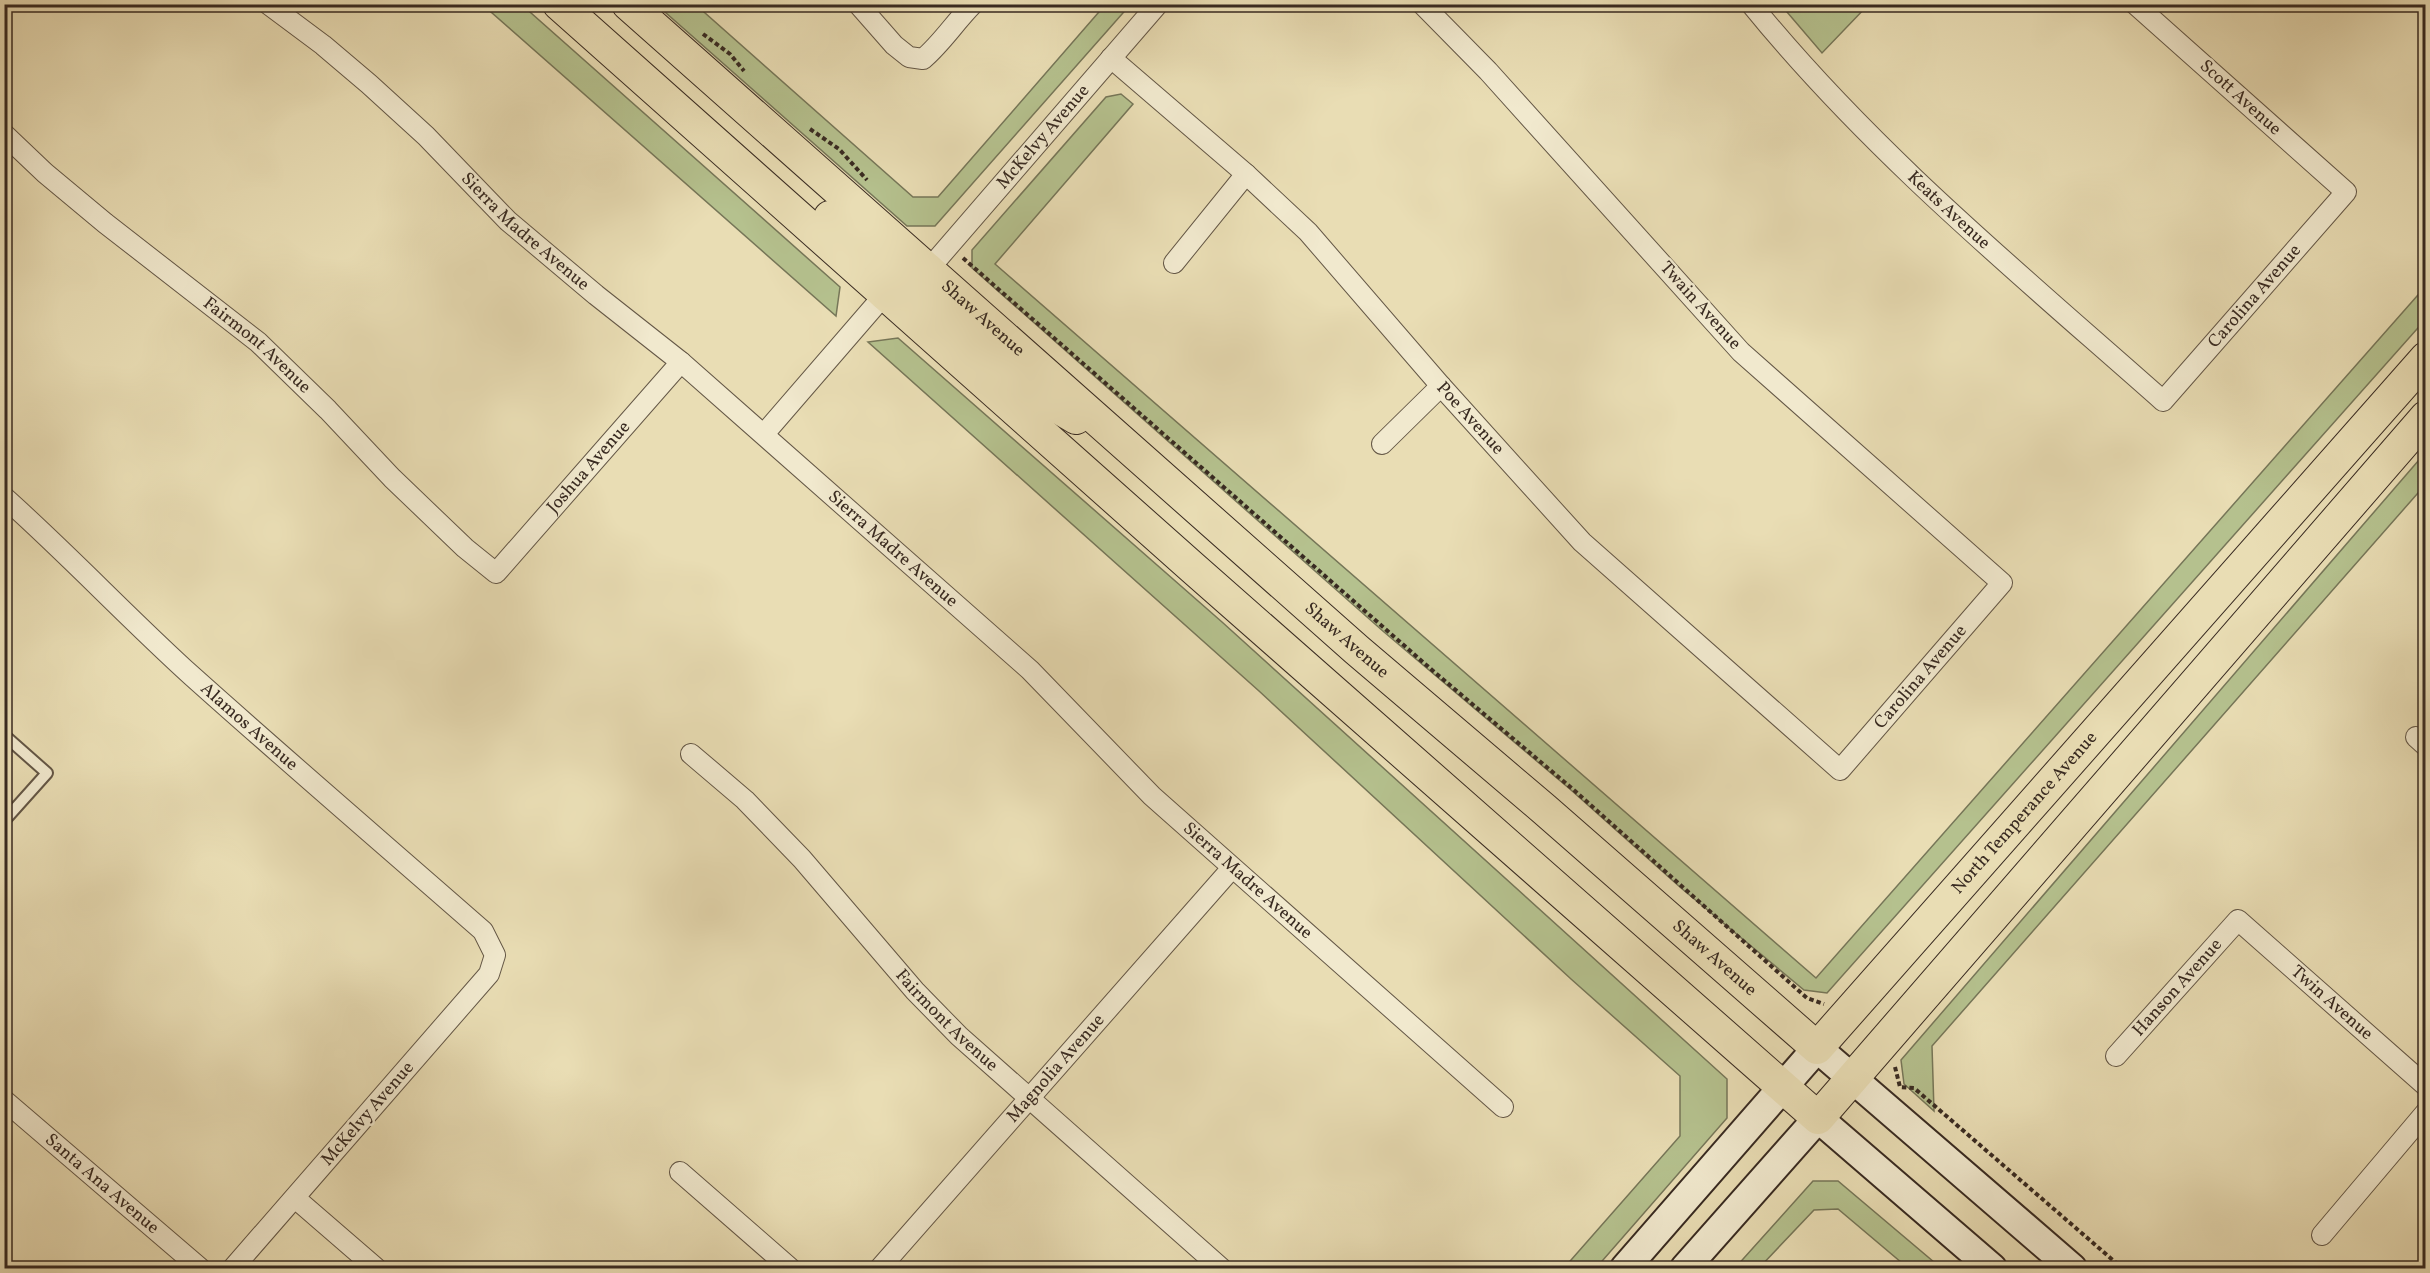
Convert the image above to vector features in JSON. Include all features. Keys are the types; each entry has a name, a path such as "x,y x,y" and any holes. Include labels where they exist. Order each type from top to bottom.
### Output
{"main road":[{"path":"559,4 1818,1118 1992,1269"},
{"name":"Shaw Avenue","path":"628,4 1358,650 2072,1269"},
{"path":"678,109 764,161 890,269 910,276 919,276 928,270"},
{"path":"885,294 907,293 919,296 931,303 1039,396 1137,453"},
{"name":"North Temperance Avenue","path":"1624,1269 2426,358"},
{"path":"1685,1269 2426,417"}],"street":[{"name":"Sierra Madre Avenue","path":"268,4 323,45 369,84 426,136 508,220 596,295 681,362 1030,670 1152,796 1503,1107"},
{"path":"858,4 894,45 909,57 923,58 937,47 952,25 973,4"},
{"name":"McKelvy Avenue","path":"928,270 1158,4"},
{"name":"Twain Avenue","path":"1422,4 1488,71 1741,352 2002,583"},
{"name":"Keats Avenue","path":"1751,4 1832,96 1917,183 2163,401"},
{"name":"Scott Avenue","path":"2135,4 2346,192"},
{"name":"Poe Avenue","path":"1111,58 1246,174 1308,232 1441,386 1582,542 1840,770"},
{"name":"Fairmont Avenue","path":"4,134 105,224 258,342 328,410 392,478 465,548 496,573"},
{"path":"1174,263 1246,174"},
{"name":"Carolina Avenue","path":"2163,401 2346,192"},
{"path":"764,434 885,294"},
{"name":"Joshua Avenue","path":"496,573 681,362"},
{"path":"1382,444 1441,386"},
{"name":"Alamos Avenue","path":"4,497 59,546 127,615 192,675 483,931 495,955"},
{"name":"Carolina Avenue","path":"1840,770 2002,583"},
{"name":"Fairmont Avenue","path":"691,754 745,800 802,859 915,991 959,1036 1221,1269"},
{"name":"Magnolia Avenue","path":"880,1269 1232,868"},
{"name":"Hanson Avenue","path":"2116,1056 2238,920"},
{"name":"Twin Avenue","path":"2238,920 2426,1086"},
{"name":"McKelvy Avenue","path":"233,1269 489,974 495,955"},
{"name":"Santa Ana Avenue","path":"8,1111 200,1269"},
{"path":"2322,1235 2426,1112"},
{"path":"680,1172 790,1269"},
{"path":"295,1198 376,1269"}],"lane":[{"path":"4,735 47,773 4,821"}],"path":[{"path":"966,260 1397,639 1575,791 1807,998"},
{"path":"1900,1087 1914,1088 2122,1269"}],"green space":[{"path":"483,5 522,5 840,287 836,316"},
{"path":"657,5 696,5 913,197 938,197 1105,5 1130,5 935,226 907,226"},
{"path":"1781,5 1868,5 1822,53"},
{"path":"1121,94 1133,104 995,264 1816,978 2425,287 2425,320 1827,993 1804,990 1681,888 1571,790 1384,632 972,268 972,250 1106,97"},
{"path":"898,338 1222,622 1727,1079 1727,1118 1596,1268 1564,1268 1680,1136 1680,1076 1571,979 1259,691 868,342"},
{"path":"2425,453 2425,485 1932,1046 1934,1111 1904,1084 1901,1060"},
{"path":"1813,1181 1838,1181 1941,1268 1908,1268 1838,1209 1814,1210 1759,1268 1735,1268"}]}
